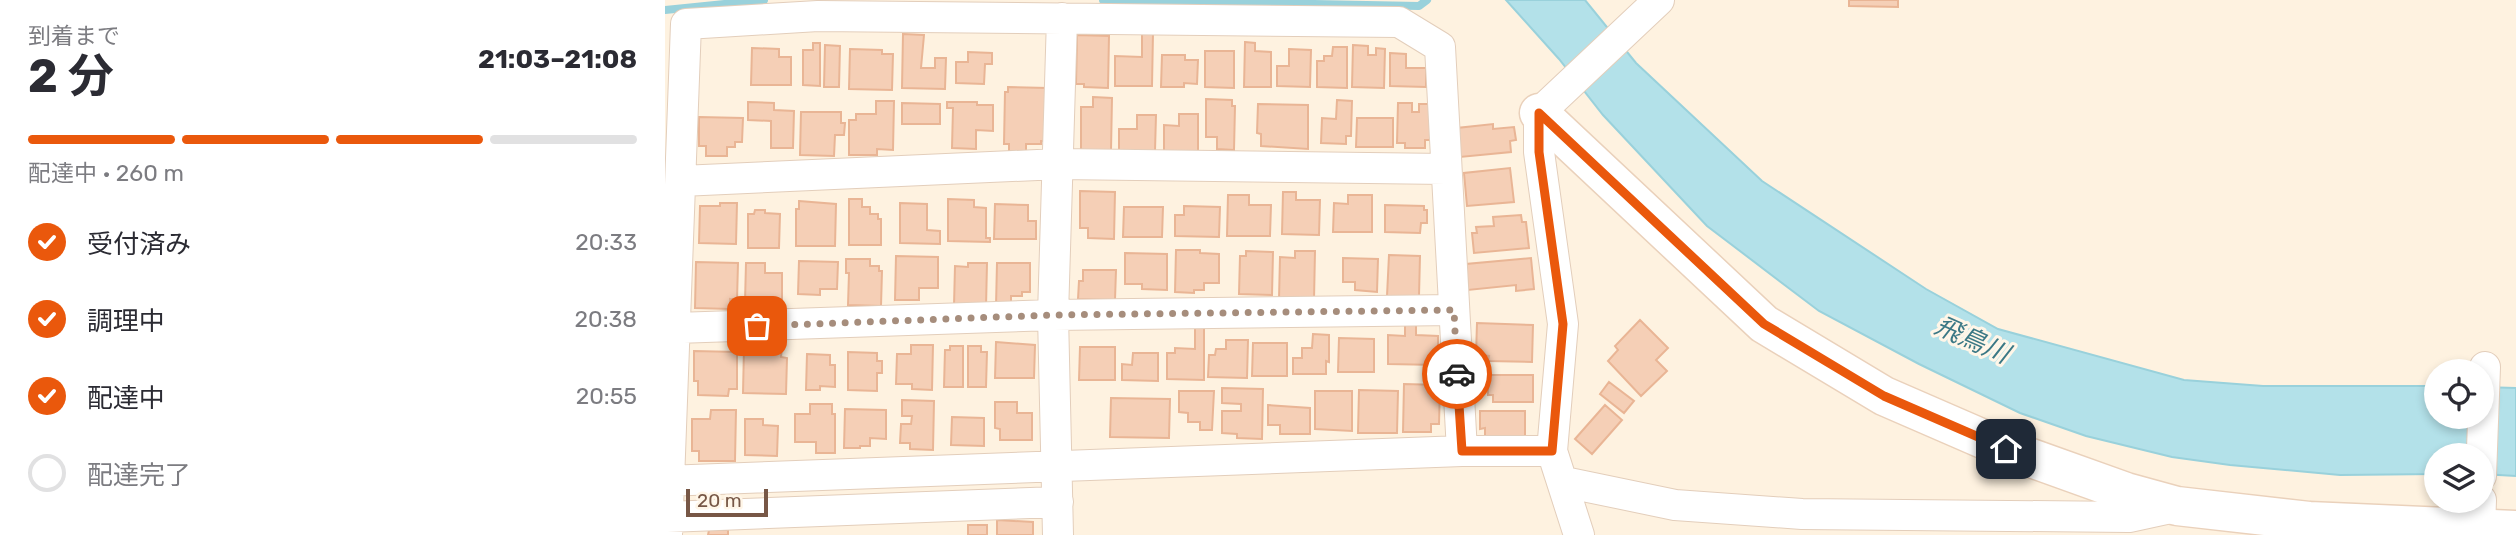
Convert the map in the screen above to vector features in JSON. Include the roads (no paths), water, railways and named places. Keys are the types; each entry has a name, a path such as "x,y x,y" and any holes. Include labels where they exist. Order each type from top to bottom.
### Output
{"main road":[{"path":"1543,109 1764,324 1884,396 2006,449 2126,492 2177,506 2309,521 2489,520"}],"street":[{"path":"1579,535 1552,451 1563,324 1539,152 1543,109 1654,5"},
{"path":"1058,502 667,526 673,311 681,181 674,124 686,24 818,16 1399,22 1440,47 1462,451"},
{"path":"1058,535 1053,315 1062,18"},
{"path":"681,181 1059,164 1446,169"},
{"path":"673,311 1053,315 1454,310"},
{"path":"667,481 1462,451 1552,451"},
{"path":"1564,482 1675,505 1801,514 2129,517 2177,506"}],"water":[{"name":"飛鳥川","path":"1506,0 1585,0 1636,63 1762,181 1926,289 1998,329 2184,380 2263,386 2424,386 2424,429 2494,429 2494,387 2516,388 2516,476 2494,475 2494,443 2424,443 2424,474 2340,475 2172,457 2086,436 2020,413 1819,311 1707,226 1603,115 1559,59"}],"waterway":[{"path":"665,10 764,0"},
{"path":"1103,0 1419,6 1427,0"}]}
